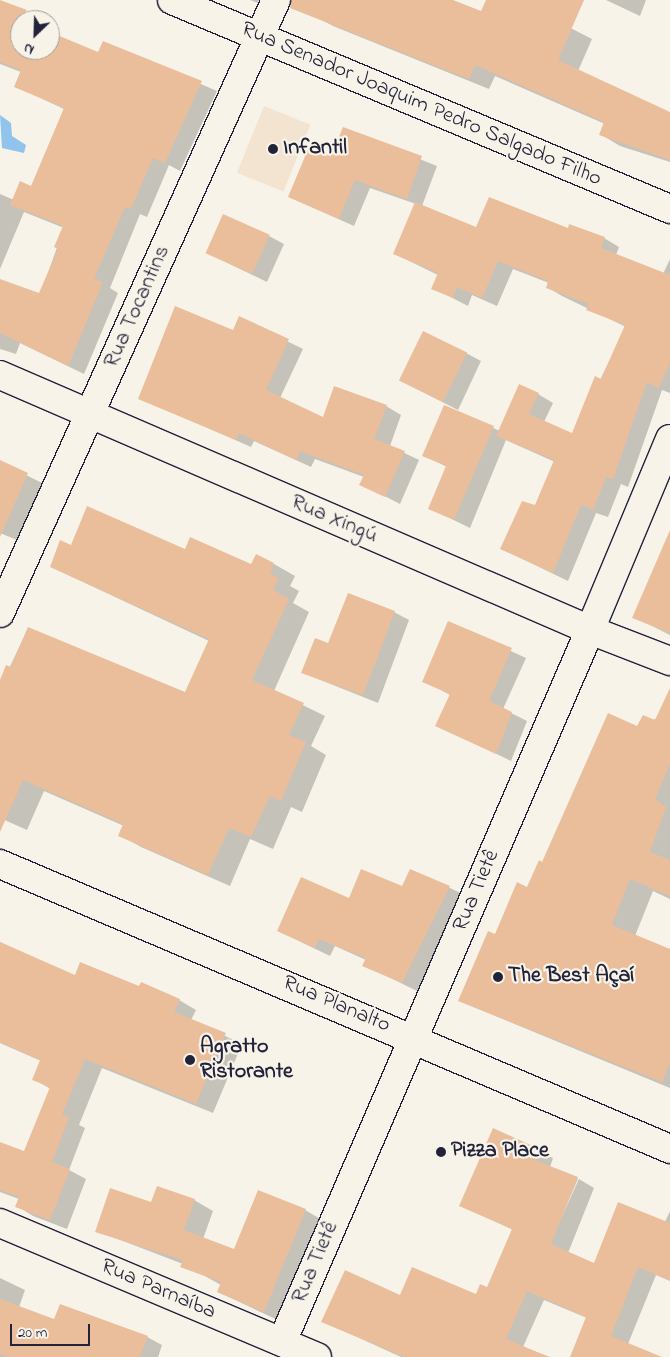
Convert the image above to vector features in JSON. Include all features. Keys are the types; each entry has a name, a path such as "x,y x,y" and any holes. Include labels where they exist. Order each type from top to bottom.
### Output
{"street":[{"name":"Rua Senador Joaquim Pedro Salgado Filho","path":"172,0 670,210"},
{"name":"Rua Tocantins","path":"0,613 276,0"},
{"name":"Rua Xingú","path":"0,375 590,630 670,661"},
{"name":"Rua Tietê","path":"282,1342 590,630 670,439"},
{"name":"Rua Planalto","path":"0,864 413,1038 670,1149"},
{"name":"Rua Parnaíba","path":"0,1223 317,1357"}],"shaded area":[{"name":"Infantil","path":"264,106 310,125 283,191 237,173"}],"water":[{"path":"0,115 11,123 12,136 26,145 24,153 2,148"}],"building":[{"path":"0,0 27,10 10,10 10,60 60,60 60,36 98,52 103,41 202,81 165,163 153,158 131,209 125,207 94,279 103,282 68,366 0,333 0,279 39,293 58,249 54,247 63,226 10,205 20,181 31,186 64,108 14,87 21,70 0,62"},
{"path":"291,0 453,0 481,11 486,0 584,0 558,60 670,112 670,160 599,135 604,122 475,65 469,79 290,8"},
{"path":"343,127 422,156 407,199 355,180 339,219 288,197 309,147 331,156"},
{"path":"489,197 568,228 569,224 605,237 601,248 670,275 670,363 659,388 647,382 613,479 606,477 593,510 581,505 553,573 500,549 522,501 535,505 554,460 496,436 519,384 539,393 529,414 572,433 595,376 601,379 625,325 586,310 589,304 546,288 548,281 498,261 482,298 457,287 453,298 431,289 438,273 393,254 415,202 476,227"},
{"path":"223,214 270,235 252,274 206,253"},
{"path":"175,306 233,330 239,316 289,339 266,390 323,417 334,386 387,405 374,439 405,451 385,497 359,485 364,475 300,451 296,460 239,433 236,440 138,399"},
{"path":"423,331 467,352 443,402 399,380"},
{"path":"444,405 494,426 454,520 428,509 446,466 422,456"},
{"path":"0,460 28,473 0,537"},
{"path":"87,506 185,549 190,537 251,564 256,554 274,563 270,574 279,578 273,590 289,599 252,680 304,703 289,735 306,742 281,801 270,796 251,837 229,828 208,875 118,836 123,824 23,780 0,832 0,680 6,665 11,667 28,627 185,692 209,639 50,567 60,540 71,545"},
{"path":"670,530 670,633 632,618"},
{"path":"348,593 395,611 363,695 301,673 315,638 328,643"},
{"path":"448,621 512,648 489,701 512,712 496,754 435,726 450,694 422,682"},
{"path":"670,688 670,764 655,799 666,807 650,852 670,860 670,896 630,879 612,925 670,949 670,1063 662,1082 458,1001 488,931 495,934 517,882 527,887 539,860 542,862 608,713 637,726 643,715 655,720"},
{"path":"361,869 402,886 410,869 450,886 402,983 362,966 366,958 319,939 315,948 277,931 301,877 349,898"},
{"path":"0,942 75,975 80,962 139,986 141,982 180,999 174,1012 226,1033 196,1104 85,1059 62,1115 69,1118 52,1162 70,1169 50,1220 15,1207 19,1197 0,1190 0,1142 24,1151 50,1087 32,1080 40,1060 0,1042"},
{"path":"493,1128 537,1148 532,1159 578,1177 551,1244 594,1263 618,1202 670,1223 670,1280 638,1267 611,1336 662,1357 570,1357 586,1317 527,1291 506,1339 549,1357 405,1357 321,1322 345,1270 400,1295 412,1267 476,1294 480,1284 487,1287 512,1229 459,1206"},
{"path":"157,1186 195,1199 184,1230 234,1249 258,1190 306,1209 264,1312 217,1292 221,1282 180,1267 183,1260 95,1232 110,1188 151,1202"},
{"path":"0,1299 54,1319 60,1304 148,1336 140,1357 9,1357 0,1354"}],"place":[{"name":"Infantil","path":"273,149"},
{"name":"The Best Açaí","path":"498,977"},
{"name":"Agratto Ristorante","path":"190,1060"},
{"name":"Pizza Place","path":"441,1152"}]}
